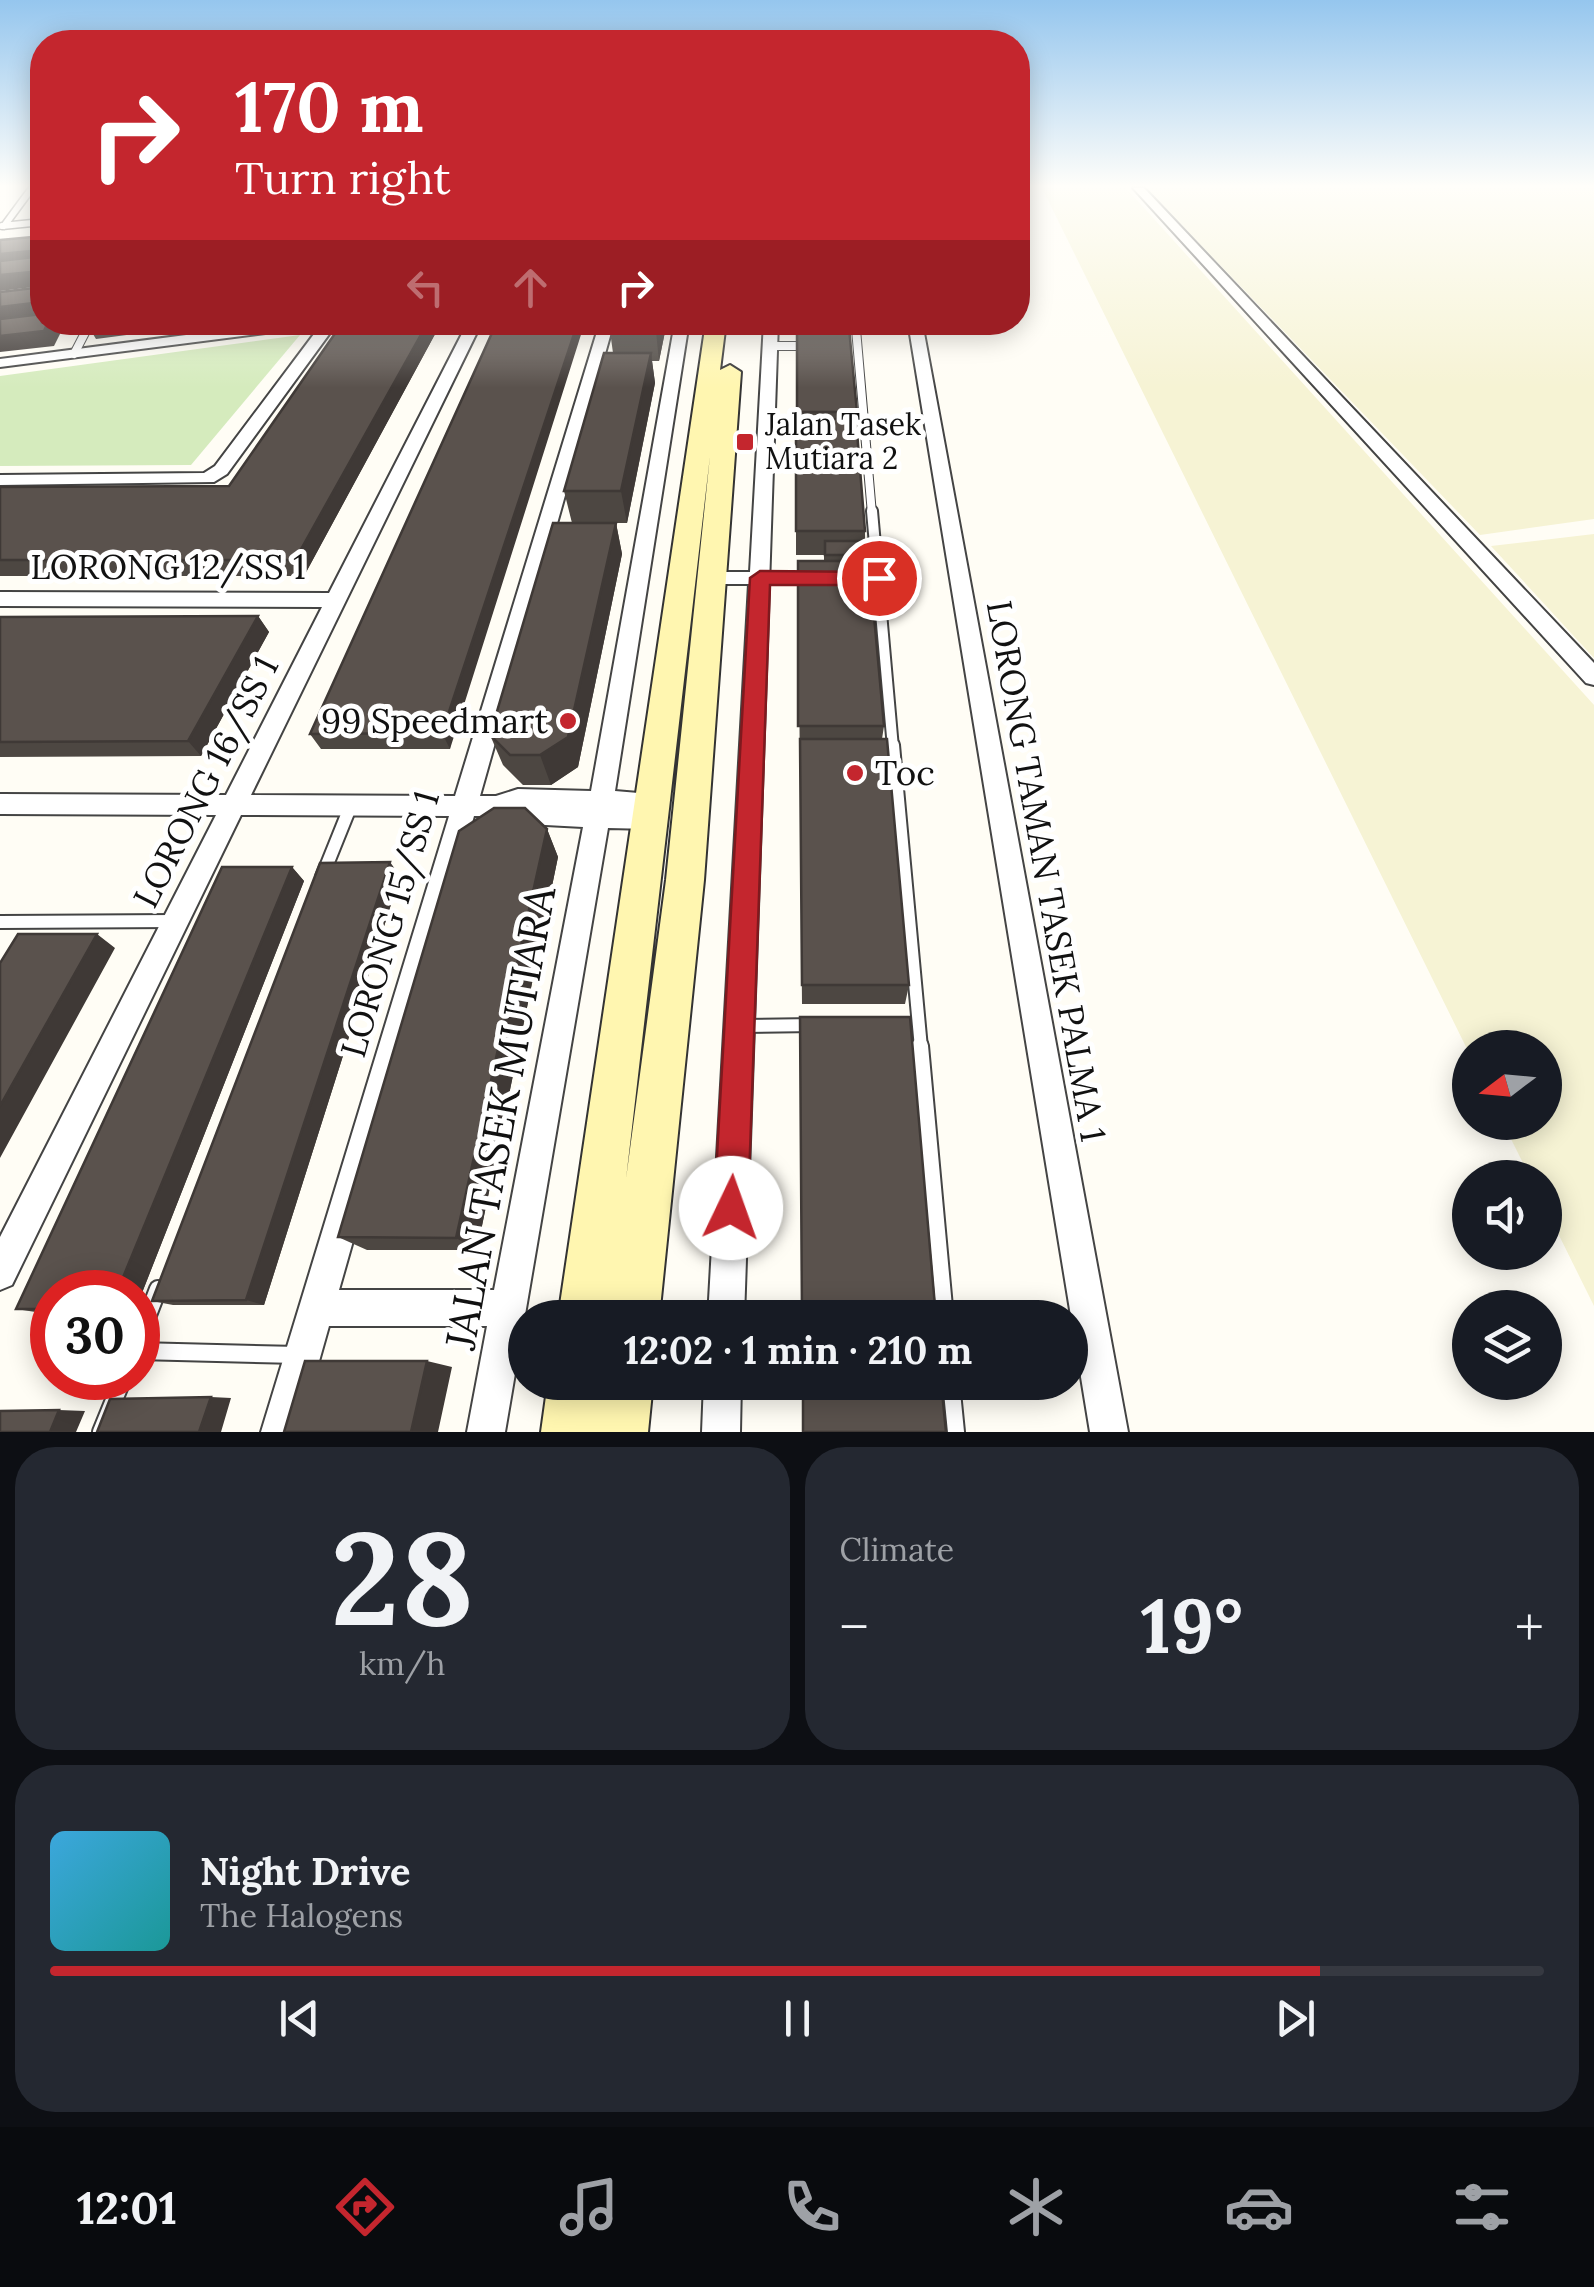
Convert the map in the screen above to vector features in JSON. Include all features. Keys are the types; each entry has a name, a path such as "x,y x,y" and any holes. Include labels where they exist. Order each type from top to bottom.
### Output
{"street":[{"path":"1200,255 1594,677"},
{"path":"0,363 214,335"},
{"path":"0,480 208,478 221,470 321,335"},
{"name":"LORONG 16/SS 1","path":"0,1273 468,335"},
{"name":"LORONG 15/SS 1","path":"280,1432 316,1308 480,806 600,374 606,335"},
{"name":"JALAN TASEK MUTIARA","path":"509,1300 599,810 634,539 665,374 678,335"},
{"path":"586,1300 714,335"},
{"path":"636,1300 686,880 733,335"},
{"path":"727,1300 771,335"},
{"name":"LORONG TAMAN TASEK PALMA 1","path":"917,335 1109,1432"},
{"path":"711,578 760,578"},
{"name":"LORONG 12/SS 1","path":"0,600 336,600"},
{"path":"0,804 480,806 513,816 654,811 682,780 697,745"},
{"path":"654,811 675,840 686,880"},
{"path":"316,1308 508,1308"},
{"name":"JALAN TASEK MUTIARA","path":"486,1432 508,1308"},
{"path":"569,1432 573,1400"},
{"path":"620,1432 624,1400"},
{"path":"721,1432 722,1400"}],"lane":[{"path":"74,354 84,335"},
{"path":"775,335 823,346"},
{"path":"857,335 943,1300"},
{"path":"840,346 858,346"},
{"path":"760,578 820,578"},
{"path":"859,578 879,578"},
{"path":"314,897 351,804"},
{"path":"0,922 176,921"},
{"path":"31,939 42,922"},
{"path":"898,1024 918,1024"},
{"path":"740,1026 838,1025"},
{"path":"160,1285 167,1267"},
{"path":"160,1351 303,1355"},
{"path":"101,1432 114,1400"},
{"path":"953,1400 956,1432"}],"shaded area":[{"path":"1075,255 1186,255 1594,705 1594,1306 1562,1241 1562,1160 1522,1160 1512,1140 1562,1140 1562,1030 1458,1030"},
{"path":"1210,255 1594,255 1594,519 1480,535"},
{"path":"1594,534 1594,658 1491,546"}],"green space":[{"path":"300,335 191,465 0,466 0,376"}],"building":[{"path":"30,257 30,272 0,275 0,261"},
{"path":"30,288 30,303 0,307 0,292"},
{"path":"30,315 30,333 0,336 0,319"},
{"path":"334,335 421,335 295,560 0,560 0,487 229,486"},
{"path":"491,335 574,335 442,733 310,734"},
{"path":"797,335 850,335 857,412 797,412"},
{"path":"604,353 651,353 621,491 564,491"},
{"path":"796,419 856,419 865,531 796,531"},
{"path":"553,523 616,523 568,737 540,755 510,755 490,735"},
{"path":"825,541 864,541 866,555 825,555"},
{"path":"798,561 869,561 884,726 798,726"},
{"path":"258,616 188,741 0,742 0,617"},
{"path":"800,739 887,739 909,985 802,985"},
{"path":"494,808 525,808 547,829 456,1238 338,1237 459,831"},
{"path":"390,862 246,1300 160,1301 160,1280 320,863"},
{"path":"222,867 292,867 126,1270 34,1270"},
{"path":"18,934 97,934 0,1106 0,963"},
{"path":"800,1017 910,1017 934,1300 802,1300"},
{"path":"30,1279 30,1309 16,1309"},
{"path":"305,1361 427,1361 411,1432 284,1432"},
{"path":"211,1397 199,1432 97,1432 110,1400"},
{"path":"803,1400 943,1400 946,1432 803,1432"},
{"path":"59,1410 50,1432 0,1432 0,1411"}],"place":[{"name":"Jalan Tasek Mutiara 2","path":"745,442"},
{"name":"99 Speedmart","path":"568,721"},
{"name":"Toc","path":"855,773"}],"route":[{"path":"731,1208 760,578 879,578"}]}
